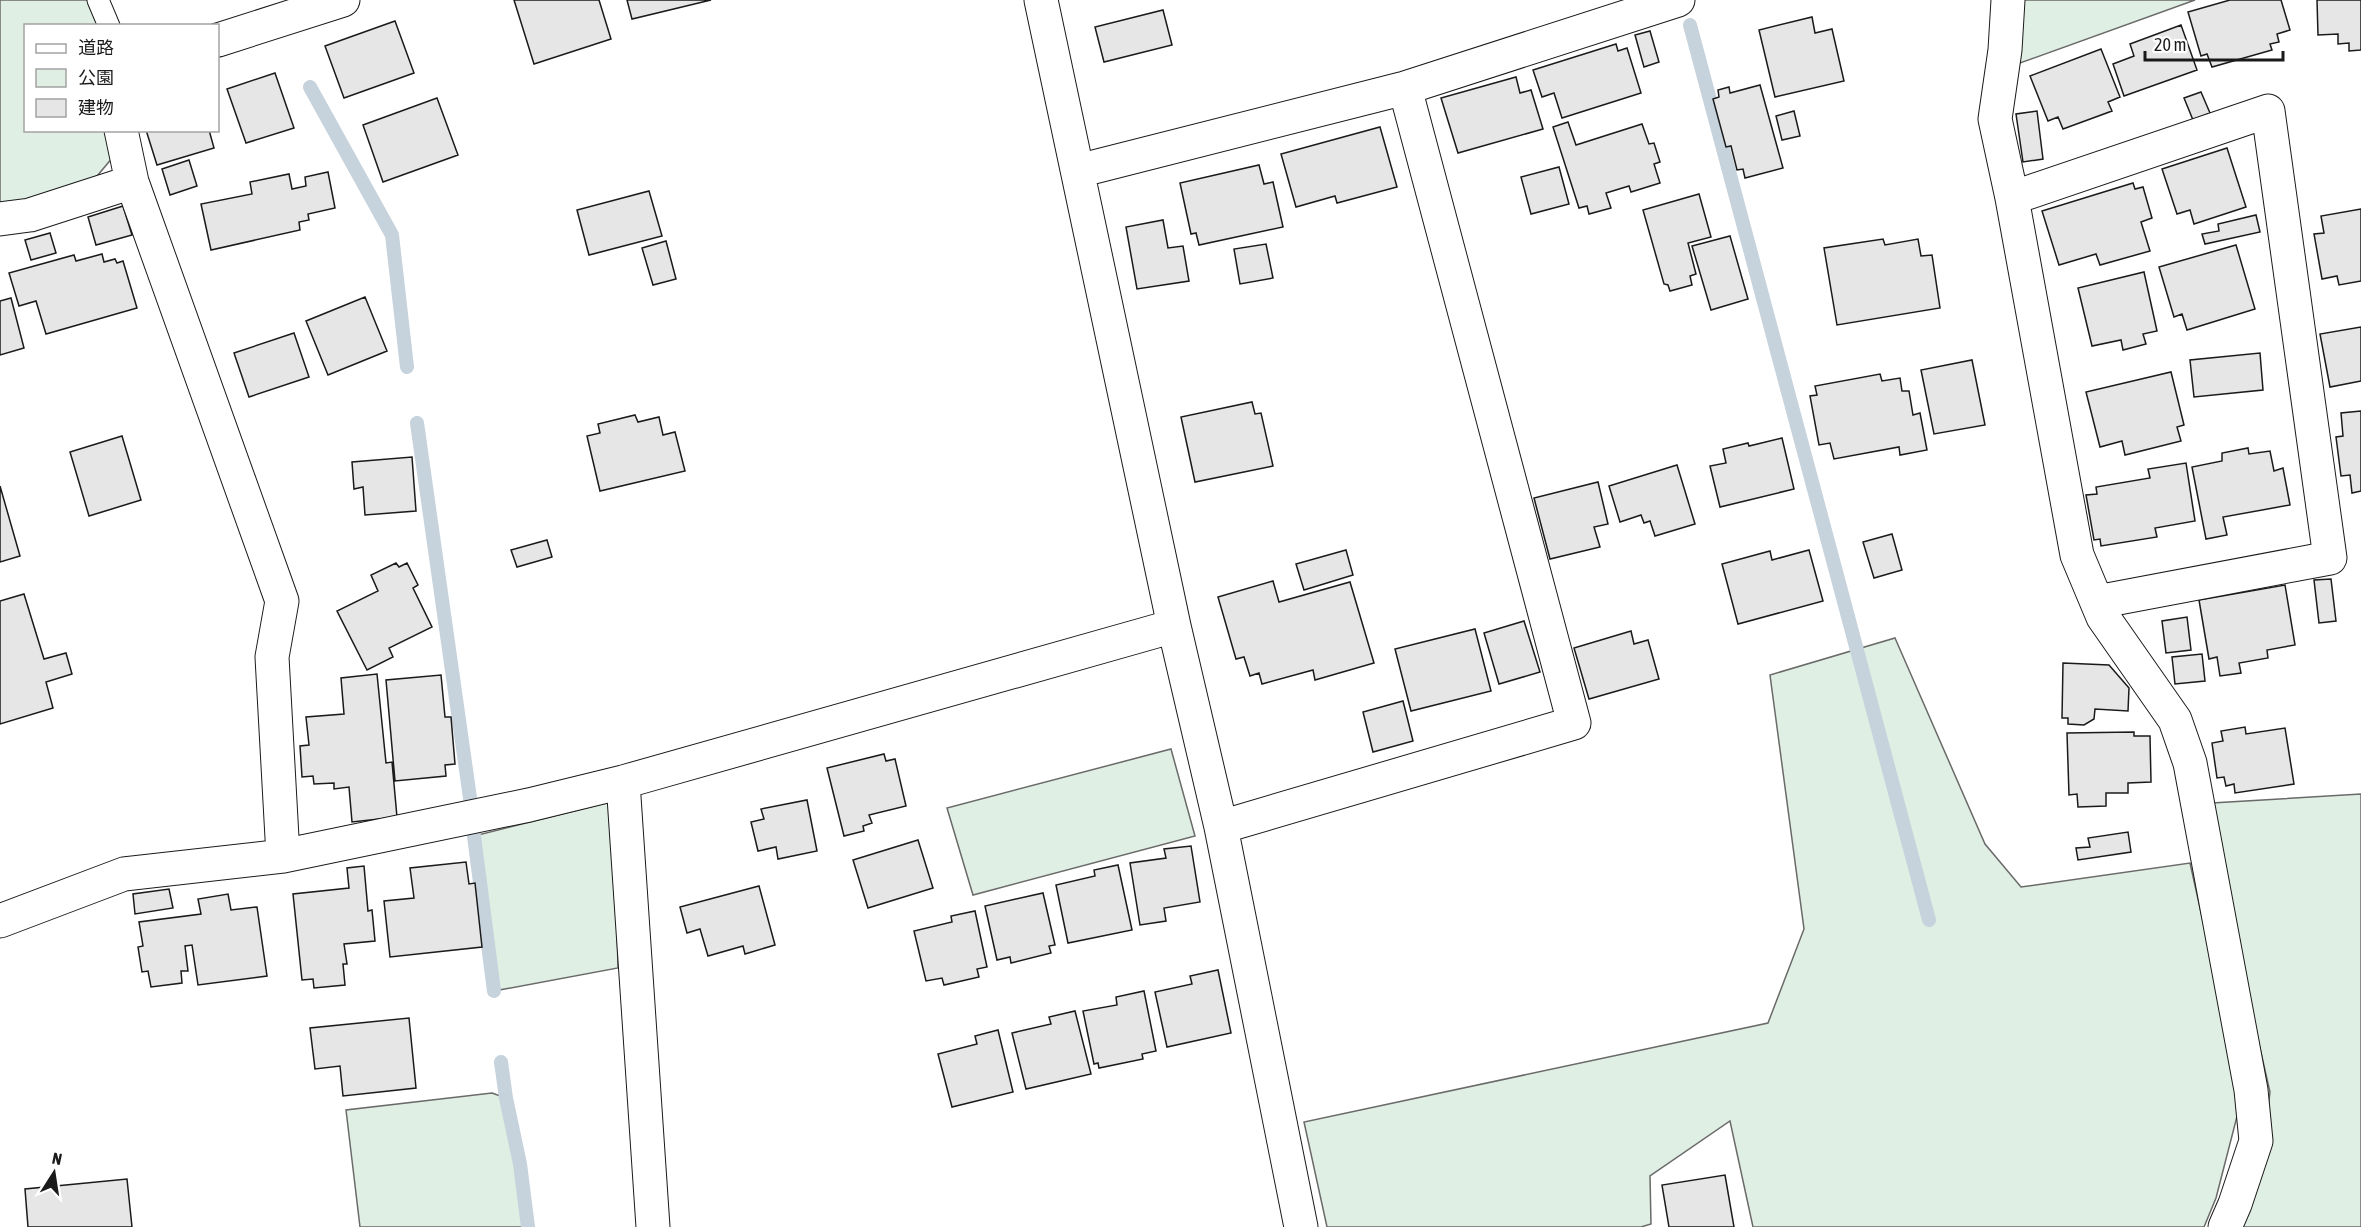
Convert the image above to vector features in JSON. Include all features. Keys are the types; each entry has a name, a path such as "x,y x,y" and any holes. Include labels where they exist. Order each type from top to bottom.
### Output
{"street":[{"path":"219,40 343,0"},
{"path":"1041,0 1174,626 1221,827 1301,1227"},
{"path":"1078,171 1405,88 1678,0"},
{"path":"2008,0 2005,50 1995,119 2012,198 2077,555 2103,617 2175,720 2190,763 2251,1090 2256,1141 2225,1227"},
{"path":"1221,827 1574,723 1405,88"},
{"path":"2012,198 2268,111 2330,558 2097,602"},
{"path":"121,132 132,182 282,601 272,657 283,856"},
{"path":"0,219 30,214 132,182"},
{"path":"0,921 124,874 283,856 623,783 1174,626"},
{"path":"623,783 653,1227"}],"lane":[{"path":"98,0 108,24"}],"green space":[{"path":"0,0 89,0 98,24 24,24 24,132 105,132 113,157 92,182 0,209"},
{"path":"2018,0 2195,0 2020,63"},
{"path":"1895,638 1985,844 2021,887 2190,863 2242,1097 2216,1198 2204,1227 1753,1227 1730,1121 1650,1176 1651,1224 1641,1227 1327,1227 1304,1122 1768,1023 1804,929 1770,675"},
{"path":"1171,749 1195,836 973,895 947,808"},
{"path":"2361,794 2361,1227 2233,1227 2264,1142 2270,1092 2238,952 2212,803"},
{"path":"614,801 618,968 494,991 474,836"},
{"path":"492,1093 506,1098 520,1164 528,1227 360,1227 346,1110"}],"building":[{"path":"514,0 599,0 611,39 534,64"},
{"path":"627,0 711,0 632,19"},
{"path":"2230,0 2281,0 2290,30 2277,34 2279,42 2270,44 2272,50 2212,67 2207,54 2201,56 2188,12"},
{"path":"2317,0 2361,0 2361,50 2349,51 2349,43 2338,44 2338,34 2318,35"},
{"path":"1163,10 1172,45 1104,62 1095,27"},
{"path":"1812,17 1815,33 1832,29 1844,81 1775,97 1759,30"},
{"path":"395,21 414,73 344,98 325,46"},
{"path":"2181,25 2197,70 2124,96 2113,64 2134,56 2130,44"},
{"path":"1650,31 1659,62 1644,67 1635,35"},
{"path":"1616,44 1618,51 1627,48 1641,93 1562,118 1554,93 1542,97 1533,70"},
{"path":"2101,49 2120,97 2108,102 2112,111 2063,129 2058,117 2048,121 2030,76"},
{"path":"275,73 294,128 246,143 227,89"},
{"path":"1516,77 1520,93 1531,90 1543,129 1458,153 1441,98"},
{"path":"1760,85 1783,168 1745,178 1743,169 1737,170 1731,146 1726,147 1713,99 1719,97 1718,90 1729,87 1730,93"},
{"path":"2201,92 2210,113 2193,120 2184,98"},
{"path":"437,98 458,155 383,182 363,125"},
{"path":"1794,111 1800,136 1782,140 1776,116"},
{"path":"2037,111 2043,159 2023,162 2016,114"},
{"path":"1568,122 1576,145 1642,124 1649,144 1654,143 1660,162 1654,164 1660,183 1631,192 1629,186 1606,193 1611,208 1589,214 1587,206 1579,208 1553,127"},
{"path":"1380,127 1397,187 1337,203 1335,196 1296,207 1281,154"},
{"path":"147,132 210,132 214,148 157,165"},
{"path":"2227,148 2246,207 2194,224 2190,210 2177,214 2162,169"},
{"path":"189,160 197,186 170,195 162,169"},
{"path":"1259,165 1264,184 1273,182 1283,227 1199,245 1196,233 1191,234 1180,183"},
{"path":"1559,167 1569,204 1531,214 1521,177"},
{"path":"328,172 335,208 308,214 309,220 299,222 300,230 211,250 201,204 252,194 250,182 289,174 292,189 306,186 305,177"},
{"path":"2133,183 2135,189 2143,187 2152,218 2141,222 2150,251 2100,265 2096,254 2059,265 2042,211"},
{"path":"649,191 662,236 589,255 577,210"},
{"path":"1699,194 1711,237 1688,243 1696,274 1690,276 1692,285 1670,291 1668,285 1664,284 1643,210"},
{"path":"123,206 132,235 96,245 88,217"},
{"path":"2361,209 2361,281 2339,285 2337,276 2322,279 2314,234 2324,233 2321,216"},
{"path":"2256,215 2260,232 2205,244 2202,234 2219,231 2218,224"},
{"path":"1163,220 1168,248 1183,246 1189,281 1137,289 1126,227"},
{"path":"50,233 56,253 31,260 25,240"},
{"path":"1730,236 1748,299 1711,310 1692,246"},
{"path":"1883,239 1885,245 1918,239 1921,256 1932,255 1940,308 1837,325 1824,248"},
{"path":"666,241 676,279 653,285 642,248"},
{"path":"1266,244 1273,278 1240,284 1234,249"},
{"path":"2236,245 2255,309 2187,330 2182,314 2174,317 2159,267"},
{"path":"102,254 104,262 115,259 117,263 123,261 137,308 46,334 36,301 19,306 9,273 74,255 76,261"},
{"path":"2144,272 2157,331 2143,334 2146,344 2123,350 2121,340 2092,346 2078,288"},
{"path":"365,297 387,351 328,375 306,321"},
{"path":"11,298 24,348 0,355 0,301"},
{"path":"2361,327 2361,381 2330,387 2320,334"},
{"path":"294,333 309,377 249,397 234,353"},
{"path":"2260,353 2263,390 2194,397 2190,360"},
{"path":"1972,360 1985,425 1934,434 1921,370"},
{"path":"2171,372 2184,425 2177,427 2181,441 2125,455 2122,441 2100,447 2086,392"},
{"path":"1880,374 1882,381 1900,378 1902,391 1909,391 1913,415 1920,413 1927,450 1900,455 1899,447 1834,459 1830,443 1819,445 1810,396 1817,395 1815,386"},
{"path":"1252,402 1255,414 1261,413 1273,466 1195,482 1181,417"},
{"path":"2361,411 2361,491 2352,493 2350,475 2341,476 2336,437 2343,436 2341,413"},
{"path":"635,415 638,422 659,417 663,435 675,432 685,471 600,491 587,436 600,433 598,424"},
{"path":"122,436 141,500 89,516 70,452"},
{"path":"1782,438 1794,489 1720,507 1710,466 1726,463 1723,449 1748,443 1749,446"},
{"path":"2248,448 2249,454 2270,451 2274,471 2283,468 2290,505 2223,517 2227,535 2206,539 2192,467 2222,461 2222,453"},
{"path":"412,457 416,511 365,515 363,487 354,489 352,462"},
{"path":"2186,463 2195,521 2155,528 2157,537 2101,546 2100,539 2094,540 2086,495 2097,494 2096,487 2150,478 2148,469"},
{"path":"1677,465 1695,524 1655,536 1650,521 1644,523 1641,515 1620,522 1609,486"},
{"path":"1598,482 1608,524 1594,527 1600,547 1550,559 1534,498"},
{"path":"0,486 20,556 0,562"},
{"path":"1892,534 1902,570 1874,578 1863,542"},
{"path":"547,540 552,557 517,567 511,550"},
{"path":"1346,550 1353,575 1304,590 1296,564"},
{"path":"1809,550 1823,601 1738,624 1722,564 1770,551 1772,560"},
{"path":"396,563 399,567 407,563 418,585 413,588 432,627 389,648 393,657 367,670 337,611 378,591 371,575"},
{"path":"2331,579 2336,621 2319,623 2314,580"},
{"path":"1273,581 1279,602 1350,582 1374,663 1315,680 1313,670 1262,684 1259,673 1250,676 1244,657 1236,659 1218,597"},
{"path":"2285,585 2295,645 2267,650 2268,658 2239,663 2241,673 2220,676 2217,657 2209,659 2199,600"},
{"path":"24,594 44,659 66,653 72,674 46,682 53,708 0,724 0,601"},
{"path":"2187,617 2191,650 2166,653 2162,621"},
{"path":"1524,621 1540,672 1499,684 1484,633"},
{"path":"1475,629 1491,691 1411,711 1395,649"},
{"path":"1631,631 1634,644 1648,640 1659,679 1589,699 1574,648"},
{"path":"2202,654 2205,681 2175,684 2172,657"},
{"path":"2063,663 2109,665 2129,688 2128,711 2095,709 2094,719 2084,725 2068,724 2068,718 2062,718"},
{"path":"377,674 386,763 392,762 397,817 352,822 349,787 334,789 334,783 314,784 313,776 302,777 300,746 309,745 306,717 344,714 341,678"},
{"path":"441,675 445,717 451,717 455,764 445,765 446,776 395,781 386,680"},
{"path":"1403,701 1413,741 1373,752 1363,712"},
{"path":"2245,727 2246,734 2285,728 2294,784 2235,793 2234,784 2226,786 2224,777 2217,778 2212,743 2223,741 2221,731"},
{"path":"2134,732 2134,736 2150,736 2151,782 2128,783 2128,793 2106,793 2106,806 2078,807 2077,794 2069,795 2067,733"},
{"path":"884,754 886,761 895,759 906,806 869,815 872,823 863,826 864,831 844,836 827,768"},
{"path":"807,800 817,851 778,859 776,847 758,851 751,822 764,819 761,809"},
{"path":"2128,832 2131,852 2078,860 2076,848 2090,847 2088,838"},
{"path":"918,840 933,888 868,908 853,860"},
{"path":"1191,846 1200,902 1164,908 1166,921 1140,925 1130,863 1166,858 1164,849"},
{"path":"466,862 469,884 475,883 482,947 390,957 384,901 414,898 410,868"},
{"path":"1118,865 1132,930 1068,943 1056,885 1095,876 1094,870"},
{"path":"364,866 368,911 372,910 375,941 344,944 347,964 343,964 345,985 314,988 313,979 302,980 293,894 349,888 347,868"},
{"path":"759,886 775,945 745,954 743,946 708,956 700,929 687,933 680,907"},
{"path":"169,889 173,908 135,914 133,894"},
{"path":"1043,893 1055,945 1049,946 1051,953 1011,963 1010,957 997,960 985,906"},
{"path":"228,894 231,910 257,907 267,976 198,985 192,945 185,946 188,971 181,971 182,983 151,987 148,971 142,972 138,947 143,946 139,922 201,914 198,899"},
{"path":"975,911 987,967 977,969 979,977 944,985 942,978 926,981 914,931 952,922 951,916"},
{"path":"1218,970 1231,1033 1167,1047 1155,992 1192,984 1190,976"},
{"path":"1144,991 1156,1051 1142,1054 1143,1059 1099,1068 1098,1063 1094,1064 1083,1011 1117,1005 1116,997"},
{"path":"1075,1011 1091,1074 1026,1089 1012,1033 1051,1024 1049,1017"},
{"path":"409,1018 416,1088 343,1096 340,1066 315,1069 310,1028"},
{"path":"998,1030 1013,1092 952,1107 938,1054 977,1044 975,1036"},
{"path":"1725,1175 1734,1227 1669,1227 1662,1185"},
{"path":"127,1179 132,1227 28,1227 25,1189"}],"waterway":[{"path":"1690,25 1929,920"},
{"path":"310,87 392,235 407,367"},
{"path":"417,423 471,805"},
{"path":"474,836 494,991"},
{"path":"501,1062 520,1164 528,1227"}]}
